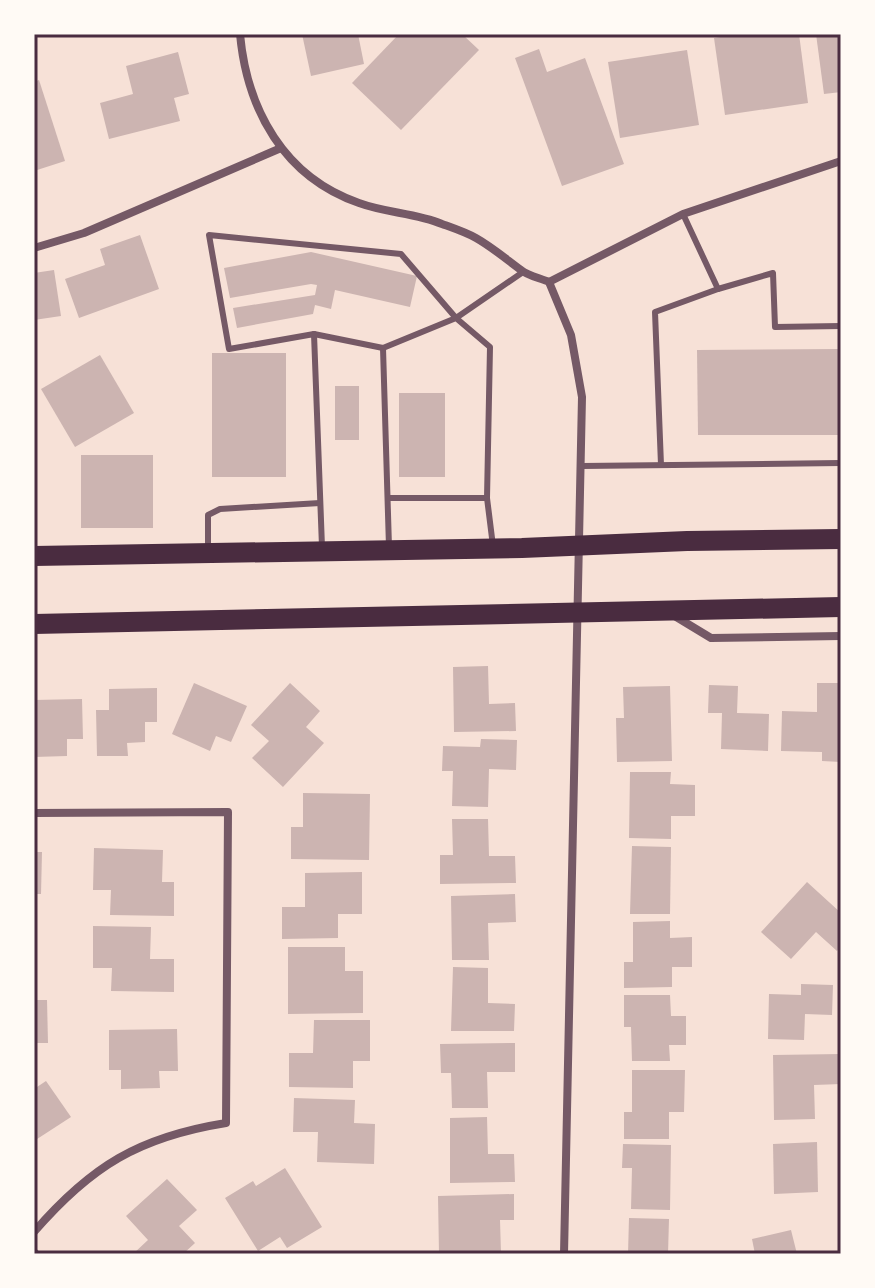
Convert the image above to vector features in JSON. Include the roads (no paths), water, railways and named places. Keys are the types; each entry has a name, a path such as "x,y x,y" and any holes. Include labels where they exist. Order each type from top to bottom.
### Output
{"main road":[{"path":"34,556 493,549 687,541 841,539"},
{"path":"34,624 841,607"}],"street":[{"path":"240,34 242,61 252,97 281,148 309,176 340,195 376,208 419,216 474,237 523,272 549,282 571,335 582,397 582,466 574,691 564,1254"},
{"path":"34,248 84,233 281,148"},
{"path":"549,282 683,214 841,161"},
{"path":"666,610 711,638 841,636"},
{"path":"34,813 228,812 226,1123 188,1129 145,1143 106,1164 71,1192 34,1232"}],"lane":[{"path":"683,214 718,289"},
{"path":"493,549 487,498 490,347 456,318 401,254 209,235 229,349 314,334 383,348 456,318 523,272"},
{"path":"661,465 655,312 773,273 775,327 841,326"},
{"path":"314,334 323,551"},
{"path":"383,348 390,498 389,550"},
{"path":"582,466 841,463"},
{"path":"390,498 487,498"},
{"path":"208,554 208,515 220,509 320,503"}]}
